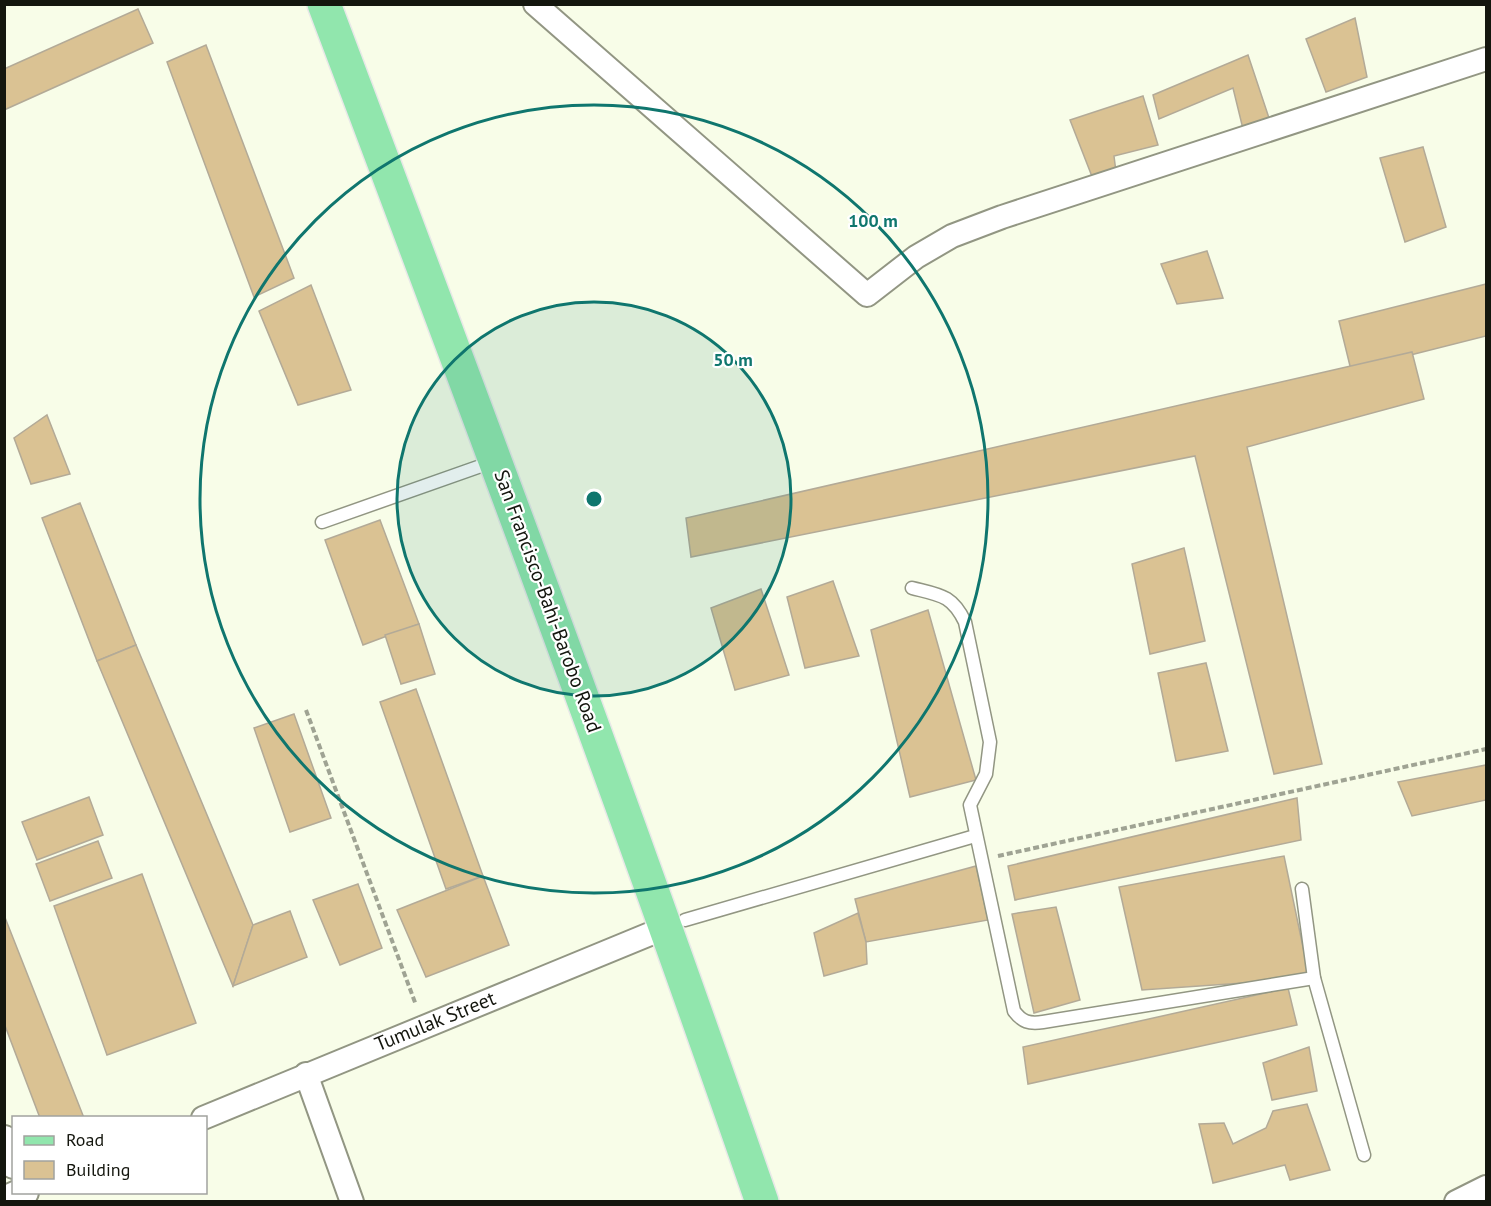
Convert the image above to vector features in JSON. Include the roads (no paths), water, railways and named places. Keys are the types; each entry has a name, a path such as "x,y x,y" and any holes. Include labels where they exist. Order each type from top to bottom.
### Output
{"main road":[{"name":"San Francisco-Bahi-Barobo Road","path":"324,4 496,460 783,1202"},
{"name":"San Francisco-Bahi-Barobo Road","path":"346,4 676,923 762,1202"}],"street":[{"path":"535,4 867,296 916,257 952,236 982,224 1486,59"},
{"name":"Tumulak Street","path":"207,1116 676,923"},
{"path":"306,1074 352,1202"},
{"path":"4,1140 12,1159"},
{"path":"1456,1202 1486,1187"},
{"path":"4,1201 22,1194"}],"lane":[{"path":"322,522 496,460"},
{"path":"912,588 945,596 957,606 965,622 990,742 986,774 970,805 1014,1011 1021,1020 1031,1024 1314,978"},
{"path":"676,923 975,836"},
{"path":"1302,889 1314,978 1364,1155"}]}
